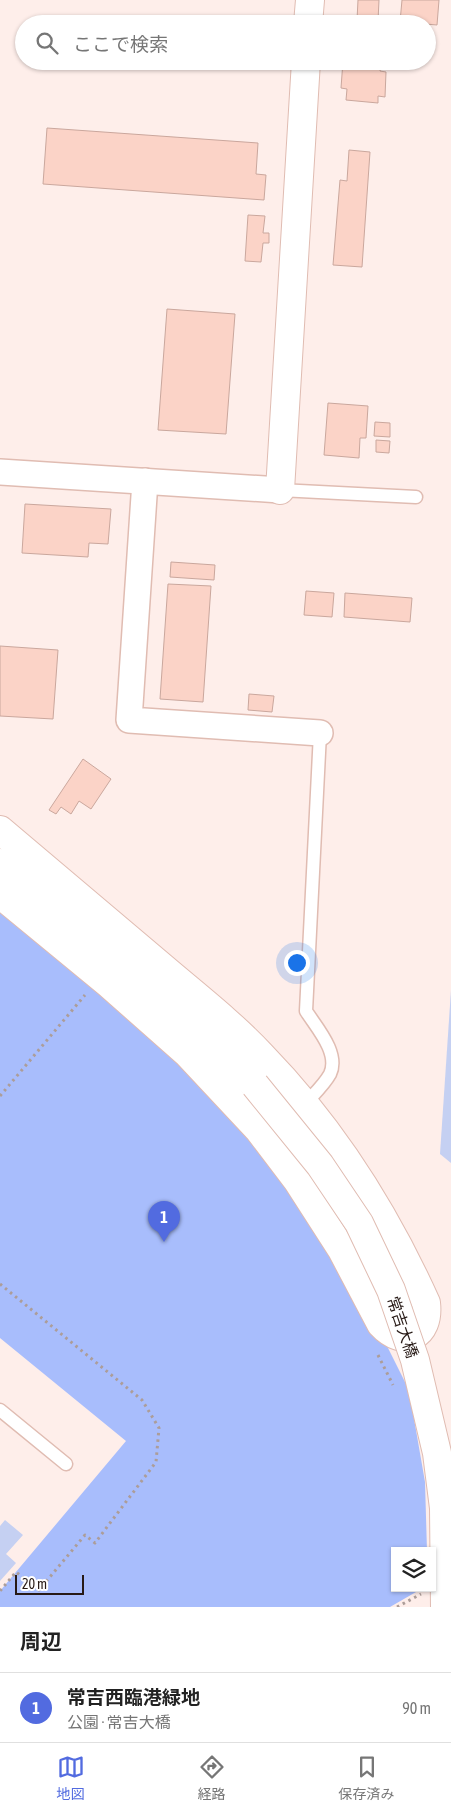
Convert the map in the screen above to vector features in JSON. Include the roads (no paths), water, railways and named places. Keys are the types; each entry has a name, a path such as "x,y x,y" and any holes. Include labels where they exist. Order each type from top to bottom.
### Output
{"street":[{"path":"309,15 310,0"},
{"path":"0,472 280,490 305,70"},
{"path":"145,481 130,720 320,733"},
{"path":"0,830 219,1015 261,1054 305,1104 345,1157 386,1224 418,1284 426,1303 427,1313 421,1329 412,1336 395,1336 381,1324 342,1250 297,1180 259,1130 187,1053 110,984 0,894"},
{"name":"常吉大橋","path":"0,863 198,1030 256,1085 320,1165 359,1223 391,1290 415,1360 437,1452 444,1508 445,1607"}],"lane":[{"path":"280,490 416,497"},
{"path":"305,1104 331,1073 333,1061 330,1050 306,1011 320,733"},
{"path":"0,1410 66,1464"}],"place":[{"name":"常吉西臨港緑地","path":"164,1242"}]}
